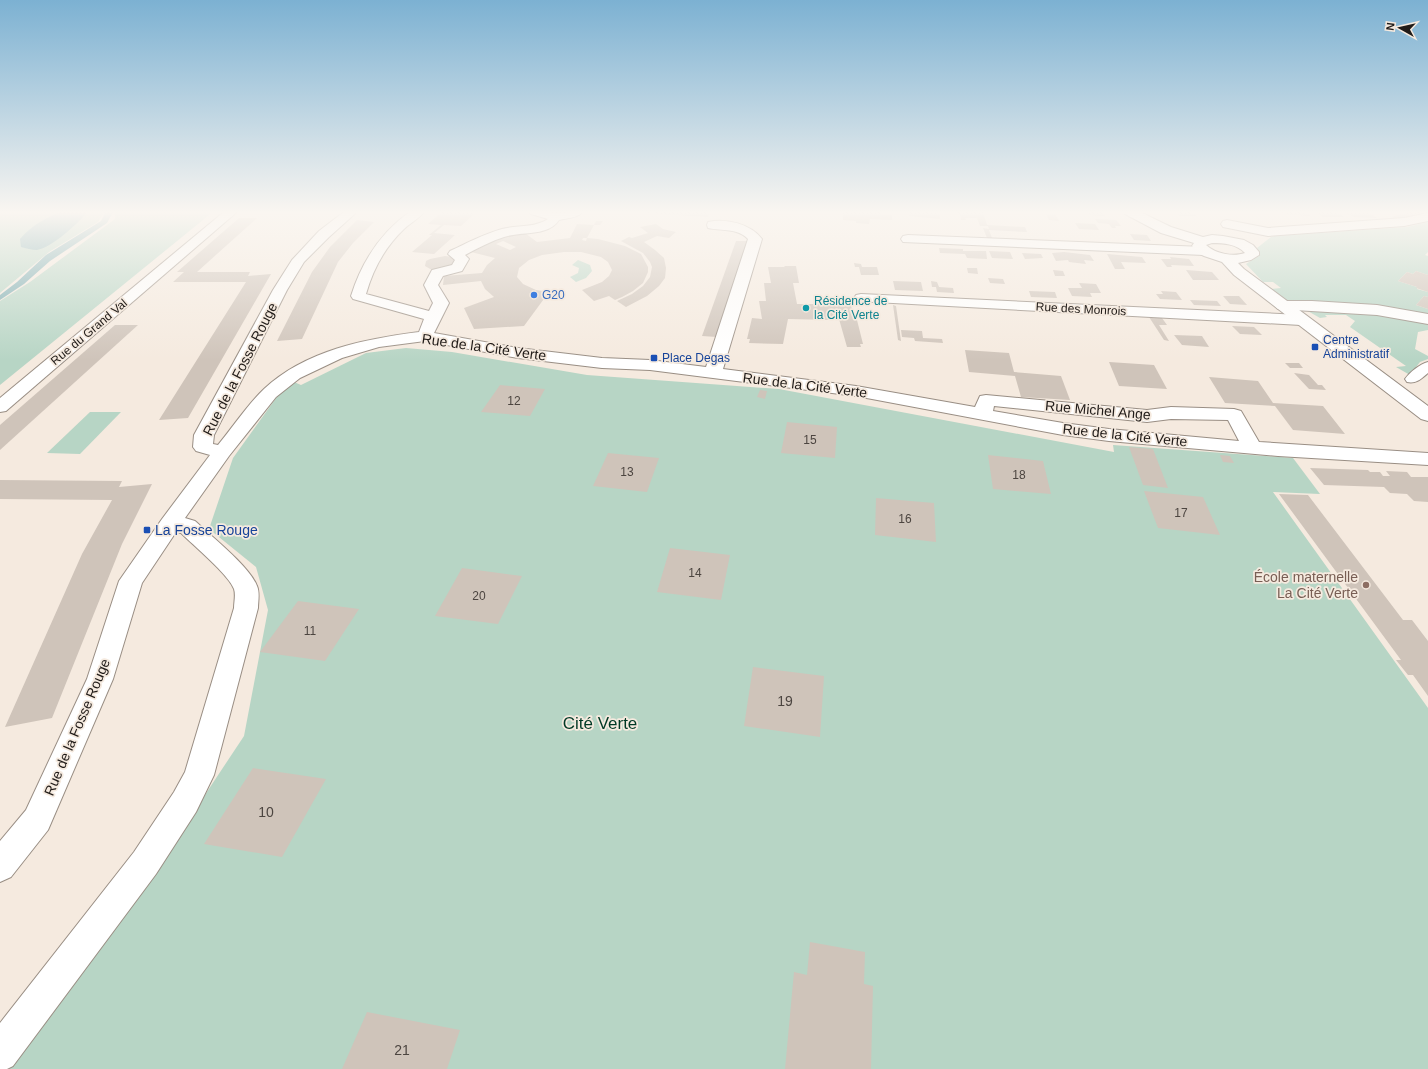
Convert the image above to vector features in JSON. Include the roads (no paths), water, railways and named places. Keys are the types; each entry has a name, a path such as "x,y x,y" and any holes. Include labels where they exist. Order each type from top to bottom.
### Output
{"street":[{"name":"Rue du Grand Val","path":"0,407 173,261"},
{"name":"Rue de la Fosse Rouge","path":"0,866 37,820 100,679 131,581 222,452 203,447 204,435 280,290 298,261"},
{"path":"372,261 362,281 358,296 432,317"},
{"path":"425,336 432,317 441,303 431,286 437,273 457,268 461,261"},
{"path":"713,373 748,261"},
{"path":"1229,261 1239,272 1301,320 1428,415"},
{"name":"Rue des Monrois","path":"861,298 1301,320"},
{"path":"1283,306 1312,306 1335,309 1377,310 1428,319"},
{"name":"Rue de la Cité Verte","path":"222,452 270,393 294,374 336,354 378,342 425,336 518,353 602,363 650,365 860,392 1109,436 1253,448 1428,459"},
{"path":"1412,379 1428,366"},
{"name":"Rue Michel Ange","path":"982,414 986,400 1134,416 1171,413 1234,416 1253,448"},
{"path":"0,1053 145,863 185,802 199,775 246,608 247,593 245,585 230,566 187,526 170,524"}],"water":[{"path":"40,261 50,261 24,284 0,300 0,295 17,282"}],"place":[{"name":"G20","path":"534,295"},
{"name":"Résidence de la Cité Verte","path":"806,308"},
{"name":"Centre Administratif","path":"1315,347"},
{"name":"Place Degas","path":"654,358"},
{"name":"La Fosse Rouge","path":"147,530"},
{"name":"École maternelle La Cité Verte","path":"1366,585"}],"park label":[{"name":"Cité Verte","path":"600,723"}]}
